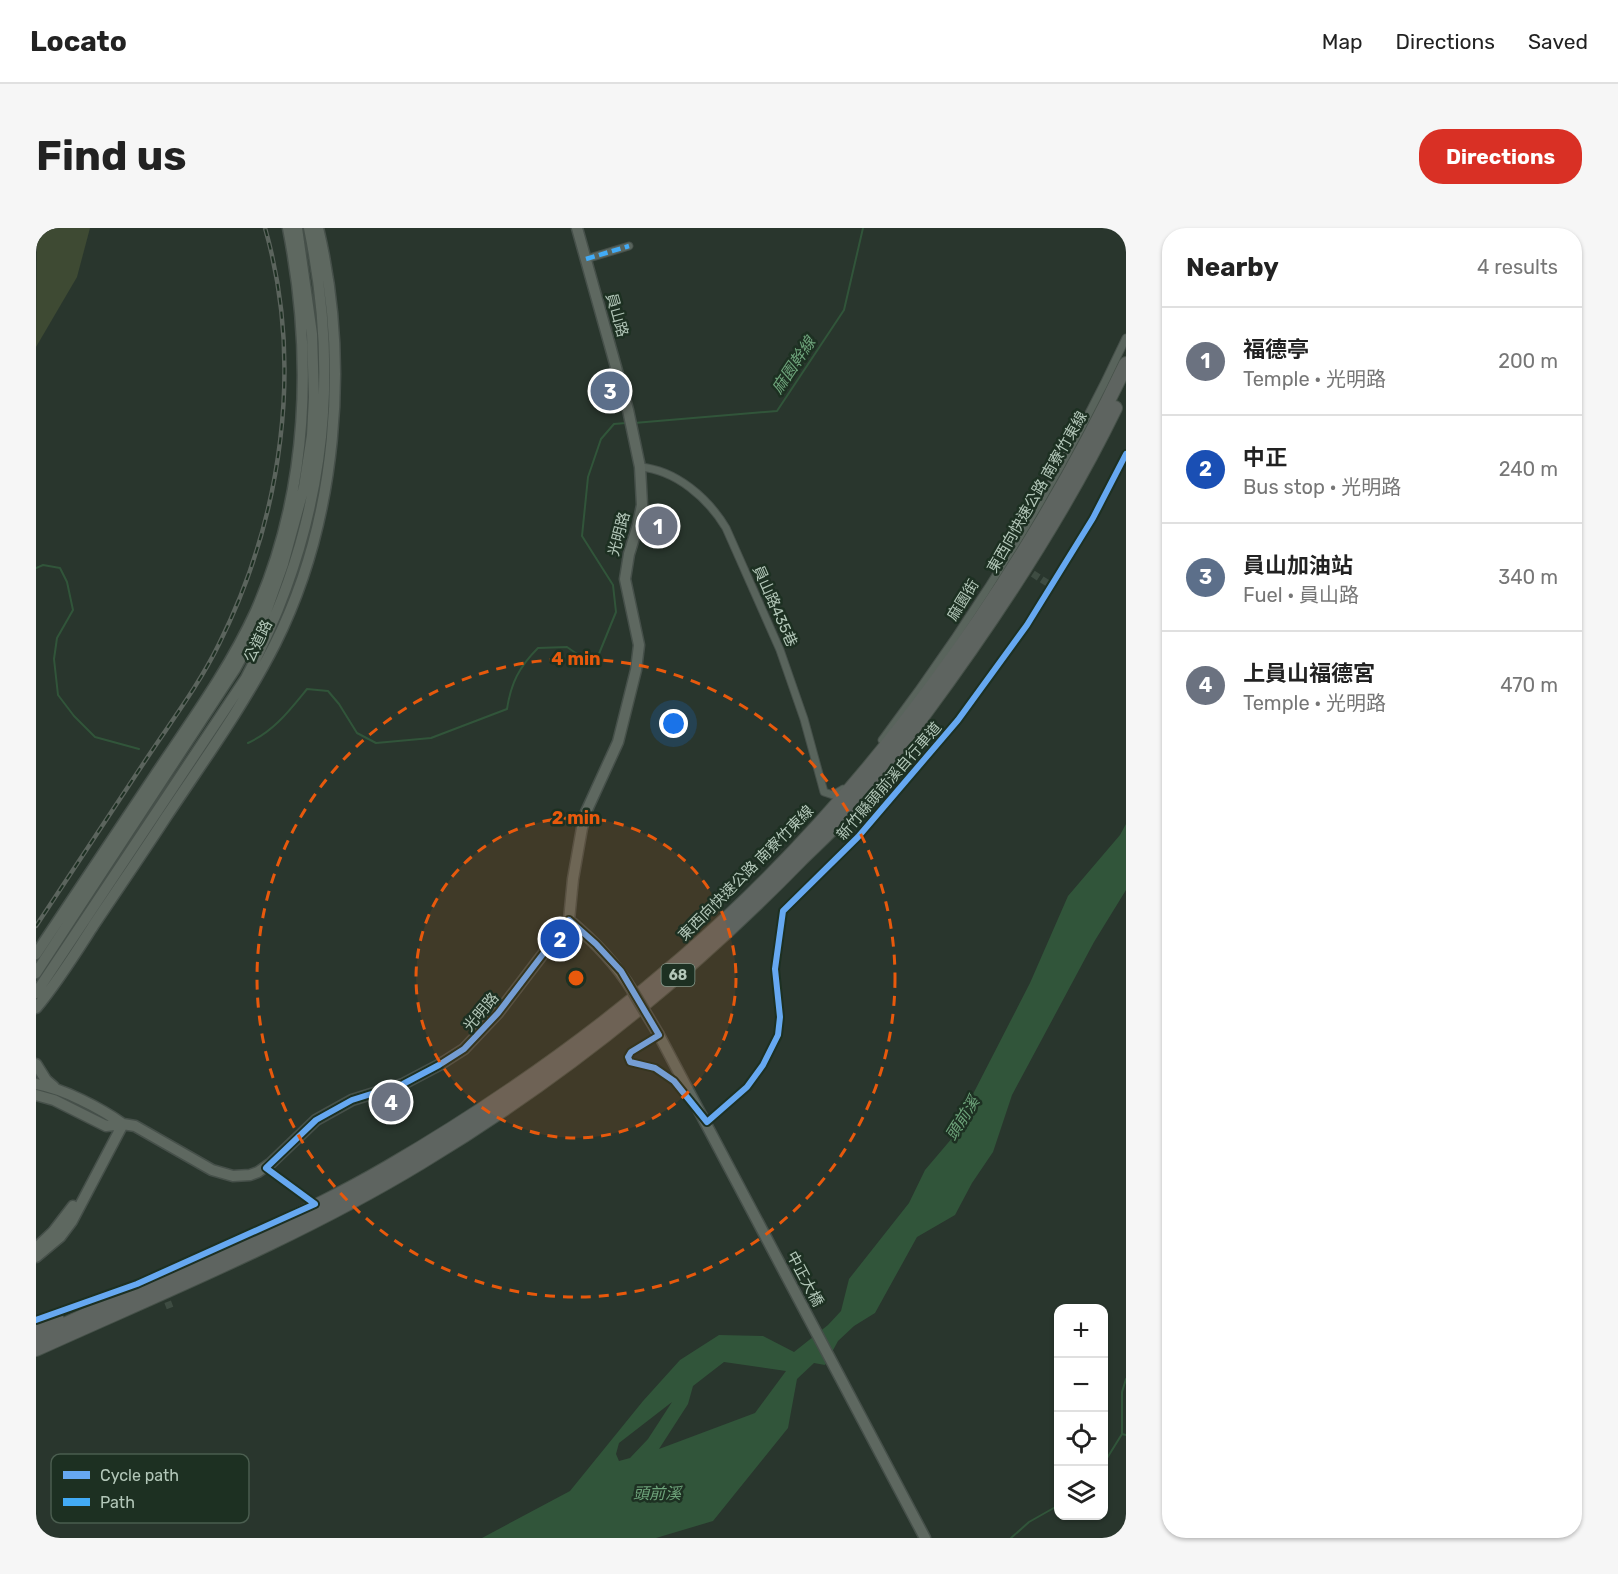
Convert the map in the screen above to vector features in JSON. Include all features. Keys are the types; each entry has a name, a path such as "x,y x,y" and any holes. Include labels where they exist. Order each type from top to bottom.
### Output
{"highway":[{"name":"東西向快速公路 南寮竹東線","path":"36,1338 310,1210 388,1168 487,1106 623,1009 684,958 736,910 821,823 952,659 992,600 1041,520 1104,410 1126,364"},
{"name":"東西向快速公路 南寮竹東線","path":"36,1349 240,1258 360,1197 430,1157 553,1076 653,998 758,903 842,818 904,740 965,659 1014,586 1102,435 1126,385"},
{"path":"36,1327 116,1301"}],"street":[{"name":"公道路","path":"36,954 229,662 257,608 274,560 284,529 296,471 303,395 302,334 288,228"},
{"name":"公道路","path":"36,974 235,669 266,612 283,564 304,487 312,435 314,397 312,334 297,228"},
{"name":"公道路","path":"283,614 312,502 322,438 323,321 309,228"},
{"name":"公道路","path":"36,1008 189,763 228,707 283,614 305,567 322,506 333,441 335,393 333,319 318,228"},
{"name":"員山路","path":"577,228 628,410 640,467"},
{"path":"586,259 629,246"},
{"name":"麻園街","path":"833,795 845,787 858,772 955,637 1048,489 1099,396 1126,338"},
{"name":"員山路435巷","path":"640,467 656,468 678,479 716,512 726,528 780,650 804,719 822,787 828,795 833,795"},
{"name":"光明路","path":"36,1095 54,1100 106,1126 123,1124 135,1126 212,1170 233,1176 250,1175 271,1163 316,1119 352,1100 403,1084 464,1049 498,1013 569,920 573,879 584,820 618,742 636,670 639,645 625,579 642,505 640,467"},
{"name":"中正大橋","path":"569,920 621,971 659,1035 925,1538"},
{"name":"公道路","path":"36,993 76,943"},
{"path":"36,1064 46,1080 65,1093"},
{"path":"36,1084 54,1100"},
{"name":"光明路","path":"36,1084 65,1093 123,1124"},
{"path":"36,1257 72,1221 123,1124"},
{"path":"36,1248 57,1235"}],"shaded area":[{"path":"37,228 90,228 77,277 36,347"}],"water":[{"name":"頭前溪","path":"1126,824 1126,890 1094,942 1012,1095 993,1152 972,1183 955,1215 917,1237 875,1313 854,1326 838,1341 825,1365 814,1363 797,1379 788,1428 713,1521 656,1538 482,1538 570,1491 643,1401 680,1360 719,1335 763,1336 794,1352 828,1325 841,1311 849,1279 909,1203 925,1170 953,1137 1030,983 1068,896 1120,835","holes":["724,1362 786,1371 755,1413 659,1449 688,1404 693,1386","672,1402 648,1439 630,1458 619,1461 616,1454 619,1443"]}],"waterway":[{"name":"麻園幹線","path":"634,423 777,411 844,310 863,228"},
{"path":"248,743 266,733 307,689 328,691 357,733 376,743 431,738 507,709 517,676 538,648 567,647 594,666 616,612 613,585 582,536 588,477 601,439 614,424 626,423"},
{"path":"36,568 43,565 60,568 67,582 73,610 57,638 54,659 58,695 74,716 95,737 139,749"},
{"path":"1122,1434 1122,1392 1126,1379"},
{"path":"1108,1457 1122,1434 1126,1435"},
{"path":"1011,1538 1029,1522 1054,1508"}],"tunnel":[{"path":"1024,568 1052,586"},
{"path":"164,1292 170,1308"}],"railway":[{"path":"36,926 203,673 241,596 258,545 272,493 280,440 284,386 283,333 277,280 265,228"}],"marked path":[{"path":"586,259 629,246"}],"cycle path":[{"name":"新竹縣頭前溪自行車道","path":"36,1320 137,1284 315,1204 266,1168 316,1120 352,1100 403,1084 464,1049 498,1013 569,920 621,971 659,1035 631,1052 628,1057 630,1062 655,1068 674,1081 707,1122 747,1087 763,1065 778,1035 780,1017 775,969 783,911 858,837 958,720 1027,625 1093,518 1126,454"}],"place":[{"name":"員山加油站","path":"610,391"},
{"name":"福德亭","path":"658,526"},
{"name":"中正","path":"560,939"},
{"name":"上員山福德宮","path":"391,1102"}]}
